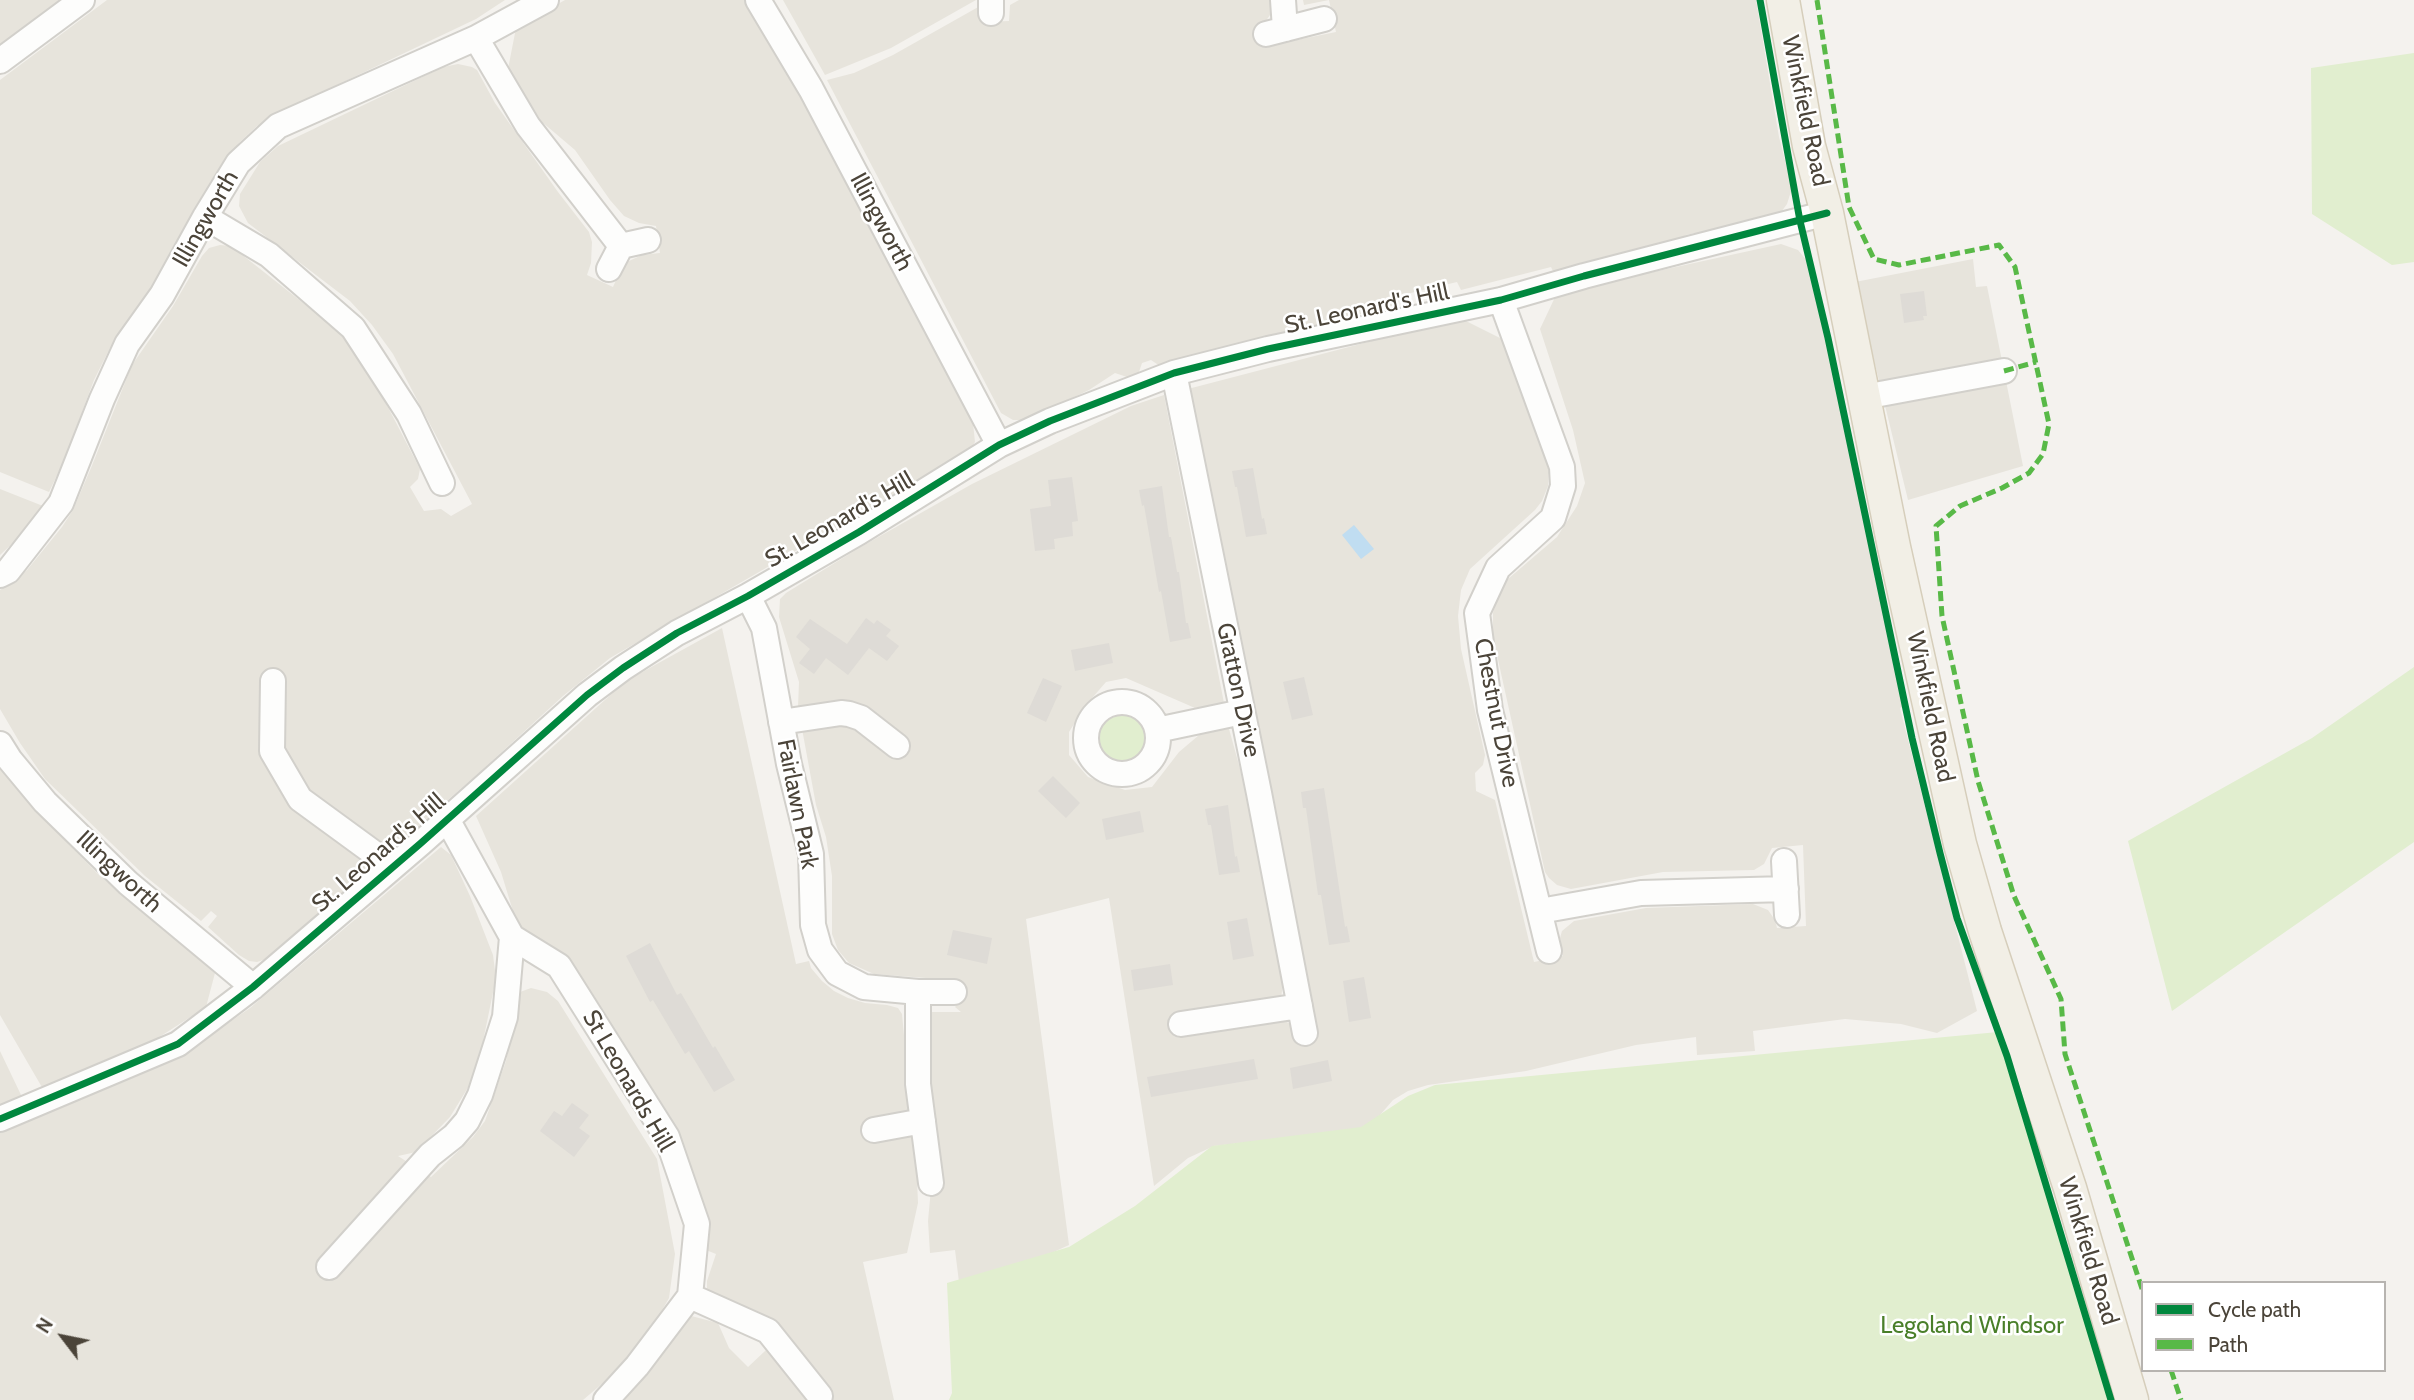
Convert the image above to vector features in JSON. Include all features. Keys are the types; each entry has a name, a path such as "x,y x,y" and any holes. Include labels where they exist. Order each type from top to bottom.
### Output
{"main road":[{"name":"Winkfield Road","path":"1783,0 1809,146 1827,213 1894,547 1965,865 2070,1188 2132,1400"}],"street":[{"path":"0,61 82,0"},
{"name":"Illingworth","path":"0,575 8,571 61,503 127,344 162,295 205,216 238,163 278,126 476,38 546,0"},
{"name":"Illingworth","path":"758,0 817,101 999,445"},
{"path":"1283,0 1276,32 1324,19"},
{"path":"476,38 528,126 621,246"},
{"name":"St. Leonard's Hill","path":"0,1119 178,1044 253,987 587,695 622,668 677,633 748,596 952,477 999,445 1050,421 1174,373 1268,349 1502,300 1827,213"},
{"path":"205,216 269,256 353,328 409,414 442,483"},
{"path":"609,269 621,246 648,240"},
{"name":"Chestnut Drive","path":"1502,300 1562,467 1563,486 1553,518 1498,568 1477,612 1490,710 1549,951"},
{"path":"1864,397 2004,371"},
{"name":"Gratton Drive","path":"1174,373 1305,1034"},
{"name":"Fairlawn Park","path":"748,596 764,628 781,722 811,854 813,925 820,950 837,973 851,982 876,989 954,992"},
{"path":"273,681 272,751 300,799 393,867"},
{"path":"1157,730 1242,712"},
{"path":"781,722 849,714 861,718 897,746"},
{"name":"Illingworth","path":"0,744 45,802 128,883 253,987"},
{"name":"St Leonards Hill","path":"447,819 512,937 559,966 667,1137 697,1224 690,1296"},
{"path":"1784,861 1787,915"},
{"path":"1540,911 1641,893 1786,889"},
{"path":"328,1266 430,1155 454,1136 467,1121 480,1095 505,1017 512,937"},
{"path":"918,992 918,1084 931,1183"},
{"path":"1181,1024 1300,1006"},
{"path":"874,1130 923,1121"},
{"path":"607,1400 638,1366 690,1296 768,1331 820,1396"}],"shaded area":[{"path":"0,0 62,0 0,47"},
{"path":"107,0 505,0 476,19 295,105 257,126 240,142 216,174 155,283 110,348 94,380 63,463 49,492 0,472 0,80"},
{"path":"565,0 750,0 973,423 975,442 966,456 908,486 610,658 563,696 266,959 249,961 208,927 217,916 211,911 201,921 145,876 45,779 20,743 0,709 0,590 27,570 73,510 132,365 173,306 202,256 209,248 220,245 231,246 345,336 377,386 420,469 418,479 410,487 424,511 441,509 451,516 472,504 393,354 372,325 350,301 248,223 239,206 240,194 260,162 278,146 443,67 458,64 472,67 477,70 495,103 589,232 592,242 591,263 587,275 613,287 621,269 629,261 642,255 660,253 656,226 639,223 624,216 575,150 542,122 508,69 516,28"},
{"path":"783,0 976,0 891,48 825,75"},
{"path":"1019,0 1275,0 1276,15 1270,15 1263,25 1277,44 1336,32 1329,0 1756,0 1779,137 1792,188 1787,204 1779,215 1699,237 1695,233 1686,235 1680,242 1554,273 1551,267 1461,290 1457,282 1398,296 1399,304 1160,366 1151,360 1142,363 1138,375 1128,385 1127,377 1115,373 1089,390 1026,420 1013,420 1001,413 827,80 854,73 893,55 980,6 981,22 1009,21 1010,5"},
{"path":"1303,0 1329,0 1304,5"},
{"path":"1781,244 1798,250 1807,261 1834,366 1899,662 1907,705 1900,708 1977,1011 1937,1033 1901,1024 1845,1019 1753,1031 1755,1051 1697,1055 1696,1037 1636,1045 1526,1071 1428,1085 1408,1091 1393,1100 1368,1129 1214,1146 1188,1158 1154,1186 1109,898 1026,919 1069,1245 1036,1260 959,1282 955,1250 930,1253 928,1221 933,1167 926,1012 961,1012 955,1007 962,999 952,980 874,974 849,963 838,950 832,934 832,876 826,837 816,805 798,707 799,682 779,617 780,599 859,548 972,484 1131,406 1164,395 1224,703 1195,708 1126,678 1106,682 1086,705 1069,732 1069,755 1088,777 1125,790 1152,787 1179,752 1205,730 1229,729 1251,808 1283,984 1281,998 1263,1021 1285,1021 1294,1026 1184,390 1460,318 1506,341 1540,437 1549,472 1548,486 1535,510 1470,569 1461,590 1458,616 1461,649 1485,755 1483,765 1475,773 1476,791 1495,800 1534,962 1563,956 1560,938 1562,931 1574,921 1646,908 1753,904 1768,910 1777,928 1806,926 1803,845 1772,848 1764,864 1754,870 1663,872 1571,889 1557,885 1549,878 1545,872 1493,637 1493,613 1498,593 1508,579 1557,537 1577,506 1585,483 1573,430 1540,329 1557,293"},
{"path":"1973,259 1976,287 1987,286 2023,466 1908,500 1855,282"},
{"path":"0,489 43,506 0,555"},
{"path":"722,628 796,964 809,961 811,968 822,981 848,998 898,1008 902,1014 909,1088 914,1109 918,1203 907,1253 863,1262 894,1400 613,1400 676,1312 718,1323 729,1348 748,1367 781,1336 707,1289 716,1254 706,1250 699,1191 671,1118 578,971 574,971 542,946 516,921 501,872 476,816 626,681"},
{"path":"0,766 26,800 97,873 215,973 206,1007 150,1043 43,1089 0,1015"},
{"path":"441,847 451,855 470,896 493,955 496,978 481,1051 469,1086 450,1117 416,1152 398,1156 431,1177 473,1137 485,1121 506,1061 520,992 531,988 547,992 558,1001 657,1159 675,1254 669,1298 637,1354 583,1400 0,1400 0,1127 179,1057 250,1008"},
{"path":"0,1051 22,1097 0,1105"}],"green space":[{"path":"2414,53 2414,262 2392,265 2312,214 2311,68"},
{"path":"2414,667 2414,842 2172,1011 2128,841 2312,738"},
{"path":"1116,710 1128,710 1138,714 1146,722 1150,738 1146,754 1138,762 1128,766 1116,766 1106,762 1098,754 1094,744 1094,732 1098,722 1106,714"},
{"name":"Legoland Windsor","path":"1998,1032 2065,1244 2109,1400 949,1400 952,1393 947,1283 1069,1247 1135,1206 1212,1146 1361,1127 1408,1096 1435,1085"}],"water":[{"path":"1354,525 1374,549 1361,559 1342,535"}],"building":[{"path":"1924,291 1927,316 1923,316 1924,320 1904,323 1900,294"},
{"path":"1253,468 1267,534 1246,537 1232,471"},
{"path":"1072,477 1078,521 1072,522 1073,536 1054,539 1055,549 1035,551 1030,509 1051,506 1048,480"},
{"path":"1162,486 1169,537 1179,572 1186,623 1191,638 1170,642 1139,490"},
{"path":"866,618 874,624 877,620 891,630 886,636 899,646 887,661 869,648 848,675 826,658 814,674 799,663 810,649 796,637 810,619 847,644"},
{"path":"1109,643 1113,663 1075,671 1071,650"},
{"path":"1304,677 1313,715 1292,720 1283,682"},
{"path":"1043,678 1062,686 1046,722 1027,713"},
{"path":"1053,776 1080,803 1066,818 1038,791"},
{"path":"1324,788 1345,927 1347,926 1350,942 1329,945 1301,792"},
{"path":"1228,805 1235,857 1237,856 1240,872 1219,875 1211,825 1208,825 1205,809"},
{"path":"1140,811 1144,832 1106,840 1102,819"},
{"path":"1247,918 1254,956 1233,960 1227,922"},
{"path":"953,930 992,938 987,964 947,955"},
{"path":"650,943 677,995 681,993 735,1080 714,1092 689,1051 685,1054 653,1000 650,1002 626,956"},
{"path":"1170,964 1173,985 1134,991 1131,970"},
{"path":"1364,977 1371,1018 1349,1022 1343,981"},
{"path":"1254,1059 1258,1079 1151,1097 1147,1077"},
{"path":"1328,1060 1332,1081 1293,1089 1290,1068"},
{"path":"572,1103 589,1115 579,1128 590,1136 574,1157 540,1131 554,1111 562,1116"}],"marked path":[{"path":"1817,0 1849,207 1874,259 1899,265 1999,245 2015,267 2049,424 2043,454 2029,473 1960,506 1936,526 1942,616 1978,781 2014,896 2061,999 2065,1054 2141,1286"},
{"path":"2004,371 2036,362"},
{"path":"2172,1372 2181,1400"}],"cycle path":[{"path":"1760,0 1800,221 1828,338 1912,738 1940,853 1957,918 2007,1056 2111,1400"},
{"path":"0,1119 178,1044 253,987 421,843 587,695 623,668 677,633 859,532 999,445 1050,421 1174,373 1268,349 1501,300 1827,213"}]}
